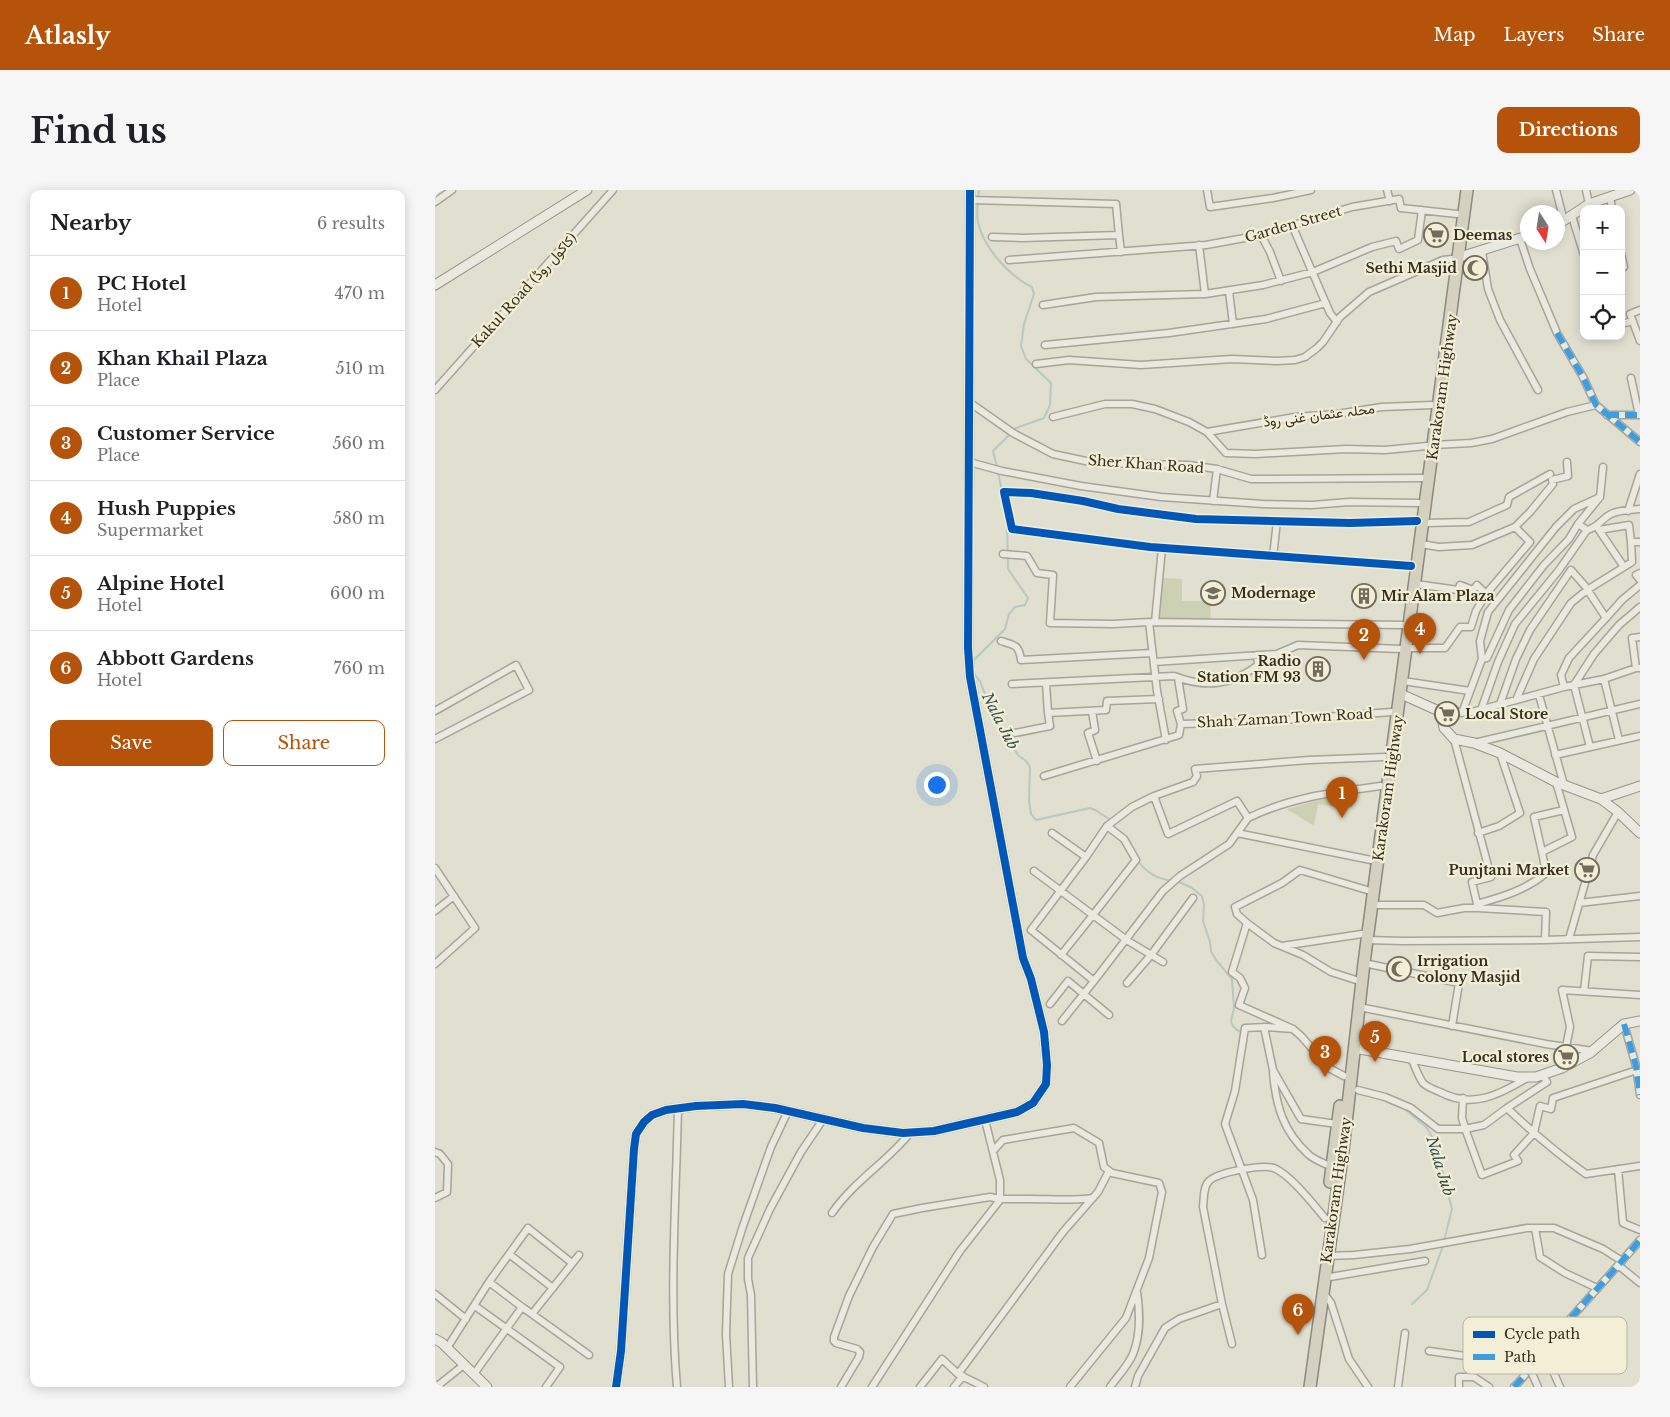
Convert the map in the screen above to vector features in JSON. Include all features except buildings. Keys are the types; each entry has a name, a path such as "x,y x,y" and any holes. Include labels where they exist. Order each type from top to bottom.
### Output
{"highway":[{"name":"Karakoram Highway","path":"1303,1387 1325,1218 1331,1203 1343,1150 1356,980 1372,905 1403,681 1404,626 1411,566 1421,522 1456,258 1457,214 1460,190"},
{"name":"Karakoram Highway","path":"1310,1387 1327,1256 1332,1167 1337,1124 1354,1048 1365,963 1367,890 1392,712 1416,584 1421,544 1419,503 1431,446 1432,405 1467,190"}],"street":[{"path":"435,202 452,190"},
{"path":"435,285 587,190"},
{"name":"Kakul Road (کاکول روڈ)","path":"435,390 613,190"},
{"path":"617,1387 636,1134 644,1122 653,1115 678,1108 743,1104 824,1118 863,1128 911,1132 934,1131 1017,1112 1033,1103 1046,1084 1047,1065 1044,1032 1031,979 1023,958 970,677 968,648 970,190"},
{"path":"1207,190 1210,207 1273,198 1311,190"},
{"path":"1387,190 1390,201 1399,199 1401,208 1457,214"},
{"path":"1556,190 1558,205"},
{"path":"1586,190 1589,204"},
{"path":"1565,220 1589,204 1630,190"},
{"path":"1610,197 1611,205"},
{"path":"970,200 1116,204 1121,252"},
{"name":"Garden Street","path":"1009,260 1199,245 1261,235 1352,207 1390,201"},
{"path":"1043,305 1096,297 1205,294 1281,282 1313,272 1383,243 1396,241 1399,249 1418,240 1422,210"},
{"path":"1572,216 1582,250"},
{"path":"1292,224 1333,319 1337,322"},
{"path":"992,237 1119,235"},
{"path":"1261,235 1271,252 1281,282"},
{"path":"1036,364 1069,360 1141,365 1232,359 1287,361 1305,357 1323,342 1337,322 1369,292 1443,260 1520,239"},
{"path":"1199,245 1205,294"},
{"path":"1526,250 1530,269 1557,333 1583,377 1596,405 1640,442"},
{"path":"1482,251 1488,289 1500,320 1538,390"},
{"path":"1229,291 1233,324"},
{"path":"1045,345 1169,333 1233,324 1266,319 1326,303"},
{"path":"1640,310 1630,314 1640,341"},
{"path":"1625,323 1633,322"},
{"path":"1607,415 1640,415 1631,378"},
{"name":"Sher Khan Road","path":"969,402 1011,432 1053,454 1095,463 1188,465 1217,469 1213,501"},
{"path":"1053,417 1105,404 1132,404 1164,412 1189,422 1207,432 1226,453 1256,454 1346,449 1385,450 1471,443 1492,439 1567,412 1596,405"},
{"name":"محلہ عثمان غنی روڈ","path":"1207,432 1295,417 1337,414 1382,407 1432,405"},
{"name":"Sher Khan Road","path":"969,462 1081,486 1161,497 1213,501 1312,504 1349,502 1419,503"},
{"path":"1421,544 1439,547 1472,546 1515,527 1553,484 1552,480 1568,476 1567,462"},
{"path":"1482,659 1487,658 1509,610 1544,565 1569,539 1577,524 1600,497 1603,467"},
{"path":"1217,469 1251,479 1423,478"},
{"path":"1411,566 1162,548 1012,529 1004,492 1031,493 1196,519 1350,523 1469,522 1507,505 1509,497 1550,474"},
{"path":"1628,511 1640,474"},
{"path":"1462,713 1482,659 1480,641 1488,612 1555,527 1573,509 1600,497"},
{"path":"1481,710 1498,662 1515,624 1559,570 1587,530 1595,528 1603,519 1611,514 1640,509"},
{"path":"1273,557 1277,521"},
{"path":"1577,524 1587,530"},
{"path":"1624,567 1599,530 1629,525 1632,562"},
{"path":"1154,662 1277,654 1298,645 1405,643 1445,648 1460,627 1471,627 1476,611 1486,594 1530,542 1515,527"},
{"path":"1631,542 1640,542"},
{"path":"1044,776 1167,740 1155,678 1152,622 1162,548"},
{"path":"1003,554 1027,556 1037,573 1053,575 1050,623 1113,624 1152,622 1404,626"},
{"path":"1516,700 1534,658 1571,603 1587,590 1632,562 1640,561"},
{"path":"1500,704 1516,660 1530,630 1571,570 1606,618"},
{"path":"1640,573 1636,575 1640,580"},
{"path":"1416,584 1458,590 1460,585 1473,590 1477,585 1486,594"},
{"path":"1564,687 1561,675 1569,658 1621,600 1640,585"},
{"path":"1591,747 1574,685 1594,654 1619,625 1640,607"},
{"path":"1401,694 1441,712 1462,713 1481,710 1564,687 1604,679 1638,668 1632,638 1640,637"},
{"path":"1001,640 1015,645 1021,660 1153,653"},
{"path":"1012,684 1174,676 1187,681 1209,684 1231,681 1258,665 1257,656"},
{"path":"435,712 516,665 529,690 435,740"},
{"path":"1178,678 1183,709 1177,711 1181,724"},
{"path":"1604,679 1619,740"},
{"path":"1403,681 1470,691"},
{"path":"1015,732 1050,726 1046,683"},
{"path":"1539,695 1555,755 1564,810 1572,837 1542,852"},
{"path":"1049,713 1106,710 1107,701 1159,699"},
{"path":"1474,743 1640,704"},
{"path":"1092,710 1095,730 1088,733 1097,761"},
{"name":"Shah Zaman Town Road","path":"1167,740 1179,735 1181,724 1257,722 1392,712"},
{"path":"1441,712 1444,728 1454,739 1491,877 1472,882 1478,906"},
{"path":"1555,755 1640,736"},
{"path":"1454,739 1474,743 1500,753 1560,784 1601,799 1640,833"},
{"path":"1478,833 1499,826 1520,813 1500,753"},
{"path":"1094,981 1031,930 1107,826 1123,813 1154,796 1193,782 1197,776 1195,769 1309,760 1386,757"},
{"path":"1062,1021 1163,891 1178,878 1229,844 1248,818 1277,806 1320,794 1381,786"},
{"path":"1601,799 1640,786"},
{"path":"1154,796 1168,834 1237,801 1248,818"},
{"path":"1372,905 1424,905 1437,913 1478,906 1507,896 1536,881 1546,873 1534,817 1564,810"},
{"path":"1569,939 1593,854 1618,812"},
{"path":"1061,955 1136,860 1124,840 1107,826"},
{"path":"1052,833 1086,857"},
{"path":"1237,834 1371,860"},
{"path":"435,868 475,928 435,964"},
{"path":"1356,980 1331,972 1303,955 1274,943 1237,914 1235,907 1282,883 1300,870 1367,890"},
{"path":"1034,871 1126,940 1163,962"},
{"path":"435,911 454,896"},
{"path":"1579,903 1640,896"},
{"path":"1127,983 1151,955 1193,898"},
{"path":"1478,906 1546,912 1545,940"},
{"path":"1247,923 1232,972 1240,978 1245,988 1239,1005 1293,1029 1347,1085 1385,1097 1411,1108 1437,1129 1465,1128 1484,1125 1547,1082 1543,1076"},
{"path":"1282,946 1365,937 1403,941 1640,937"},
{"path":"1584,991 1588,956 1640,957"},
{"path":"1365,963 1459,983 1452,1026"},
{"path":"1051,1004 1068,981 1109,1015"},
{"path":"1566,1047 1570,1027 1563,990 1640,995"},
{"path":"1359,1007 1566,1047 1593,1050"},
{"path":"1354,1048 1527,1078 1543,1076 1562,1068 1593,1050 1624,1024 1640,1021"},
{"path":"1624,1024 1637,1070 1640,1095"},
{"path":"1264,1027 1273,1070 1275,1097 1287,1129 1309,1155 1332,1167"},
{"path":"1262,1255 1253,1200 1225,1124 1235,1091 1245,1028 1293,1029"},
{"path":"1411,1058 1424,1084 1450,1097 1480,1100 1500,1094 1527,1078"},
{"path":"1273,1070 1301,1119 1337,1124"},
{"path":"1463,1098 1462,1118 1482,1176 1518,1161 1514,1155 1534,1132 1540,1106 1551,1109 1553,1098 1637,1070"},
{"path":"677,1387 673,1303 678,1108"},
{"path":"1507,1108 1568,1161 1586,1174 1640,1166"},
{"path":"729,1387 726,1334 728,1274 771,1147 788,1111"},
{"path":"753,1387 751,1295 748,1279 748,1258 770,1209 801,1152 824,1118"},
{"path":"872,1387 960,1251 1000,1200 1000,1180 985,1120"},
{"path":"993,1151 1003,1140 1074,1128 1099,1143 1104,1167 1109,1171 1159,1183 1162,1192 1149,1258 1126,1318 1070,1387"},
{"path":"832,1213 861,1180 897,1149 911,1132"},
{"path":"435,1152 440,1154 449,1164 449,1179 447,1192 435,1198"},
{"path":"1232,1344 1203,1207 1207,1184 1219,1175 1256,1167 1272,1167 1279,1170 1301,1191 1325,1218"},
{"path":"1618,1169 1623,1223 1640,1230"},
{"path":"954,1387 960,1375 1063,1232 1098,1192 1109,1171"},
{"path":"841,1387 859,1357 860,1352 857,1349 836,1343 834,1337 849,1296 873,1247 893,1214 968,1200 990,1198 1000,1200 1066,1200 1093,1198"},
{"path":"447,1348 489,1282 529,1228 572,1263"},
{"path":"1327,1256 1411,1249 1527,1228 1554,1228 1603,1249 1620,1263 1634,1280 1640,1283"},
{"path":"1535,1228 1540,1257 1565,1273 1597,1288"},
{"path":"1572,1317 1640,1240"},
{"path":"509,1254 553,1288"},
{"path":"532,1314 579,1254"},
{"path":"1324,1278 1425,1262"},
{"path":"489,1282 589,1356"},
{"path":"1110,1387 1132,1356 1138,1336 1140,1314 1137,1291"},
{"path":"1323,1291 1331,1303 1349,1359 1365,1385"},
{"path":"435,1294 466,1319"},
{"path":"1135,1387 1138,1376 1165,1328 1179,1319 1222,1304"},
{"path":"475,1306 560,1367 546,1387"},
{"path":"474,1374 522,1307"},
{"path":"1398,1387 1405,1333"},
{"path":"436,1340 465,1364 487,1387"},
{"path":"1429,1351 1463,1356"},
{"path":"920,1387 942,1359 960,1375 984,1387"},
{"path":"436,1387 465,1364"},
{"path":"1515,1386 1526,1374"},
{"path":"1532,1374 1538,1387"},
{"path":"1554,1374 1560,1387"},
{"path":"1459,1387 1459,1377 1474,1377 1489,1387"}],"green space":[{"path":"1163,578 1182,579 1182,601 1211,601 1210,625 1157,627"},
{"path":"1349,794 1352,807 1347,807 1347,809 1318,804 1314,826 1287,809 1337,795"}],"waterway":[{"name":"Nala Jub","path":"979,190 977,218 985,241 1006,268 1032,287 1034,294 1024,324 1021,346 1026,359 1051,383 1050,405 1044,418 1016,428 993,451 997,467"},
{"name":"Nala Jub","path":"998,472 1002,491"},
{"name":"Nala Jub","path":"972,662 1005,629 1009,614 1015,607 1025,605 1028,598 1008,569 1007,521"},
{"name":"Nala Jub","path":"974,674 980,681 992,713 1018,755 1030,767 1029,801 1031,814 1036,820 1090,808 1109,819"},
{"name":"Nala Jub","path":"1137,860 1153,875 1173,881"},
{"name":"Nala Jub","path":"1177,881 1192,888 1202,896 1204,905 1203,921 1211,951 1232,979 1234,1009 1231,1021 1233,1026 1242,1032"},
{"name":"Nala Jub","path":"1329,1071 1338,1077"},
{"name":"Nala Jub","path":"1405,1109 1427,1128 1435,1142 1452,1209 1444,1241"},
{"name":"Nala Jub","path":"1412,1304 1427,1290 1443,1246"}],"marked path":[{"path":"1557,333 1583,377 1596,405 1640,442"},
{"path":"1607,415 1640,415"},
{"path":"1624,1024 1636,1066 1640,1095"},
{"path":"1572,1317 1640,1240"},
{"path":"1514,1387 1526,1374"}],"cycle path":[{"path":"616,1387 621,1351 634,1149 636,1134 644,1122 652,1115 666,1110 696,1106 743,1104 775,1108 863,1128 903,1133 934,1131 1017,1112 1033,1103 1046,1084 1047,1065 1044,1032 1031,979 1023,958 970,677 968,648 970,190"},
{"path":"1411,566 1150,547 1012,529 1004,492 1031,493 1083,501 1118,509 1196,519 1350,523 1417,521"}],"place":[{"name":"Deemas","path":"1436,235"},
{"name":"Sethi Masjid","path":"1475,268"},
{"name":"Modernage","path":"1213,593"},
{"name":"Mir Alam Plaza","path":"1364,596"},
{"name":"Hush Puppies","path":"1420,654"},
{"name":"Khan Khail Plaza","path":"1364,660"},
{"name":"Radio Station FM 93","path":"1318,669"},
{"name":"Local Store","path":"1447,714"},
{"name":"PC Hotel","path":"1342,818"},
{"name":"Punjtani Market","path":"1587,870"},
{"name":"Irrigation colony Masjid","path":"1399,969"},
{"name":"Local stores","path":"1566,1057"},
{"name":"Alpine Hotel","path":"1375,1062"},
{"name":"Customer Service","path":"1325,1077"},
{"name":"Abbott Gardens","path":"1298,1335"}]}
